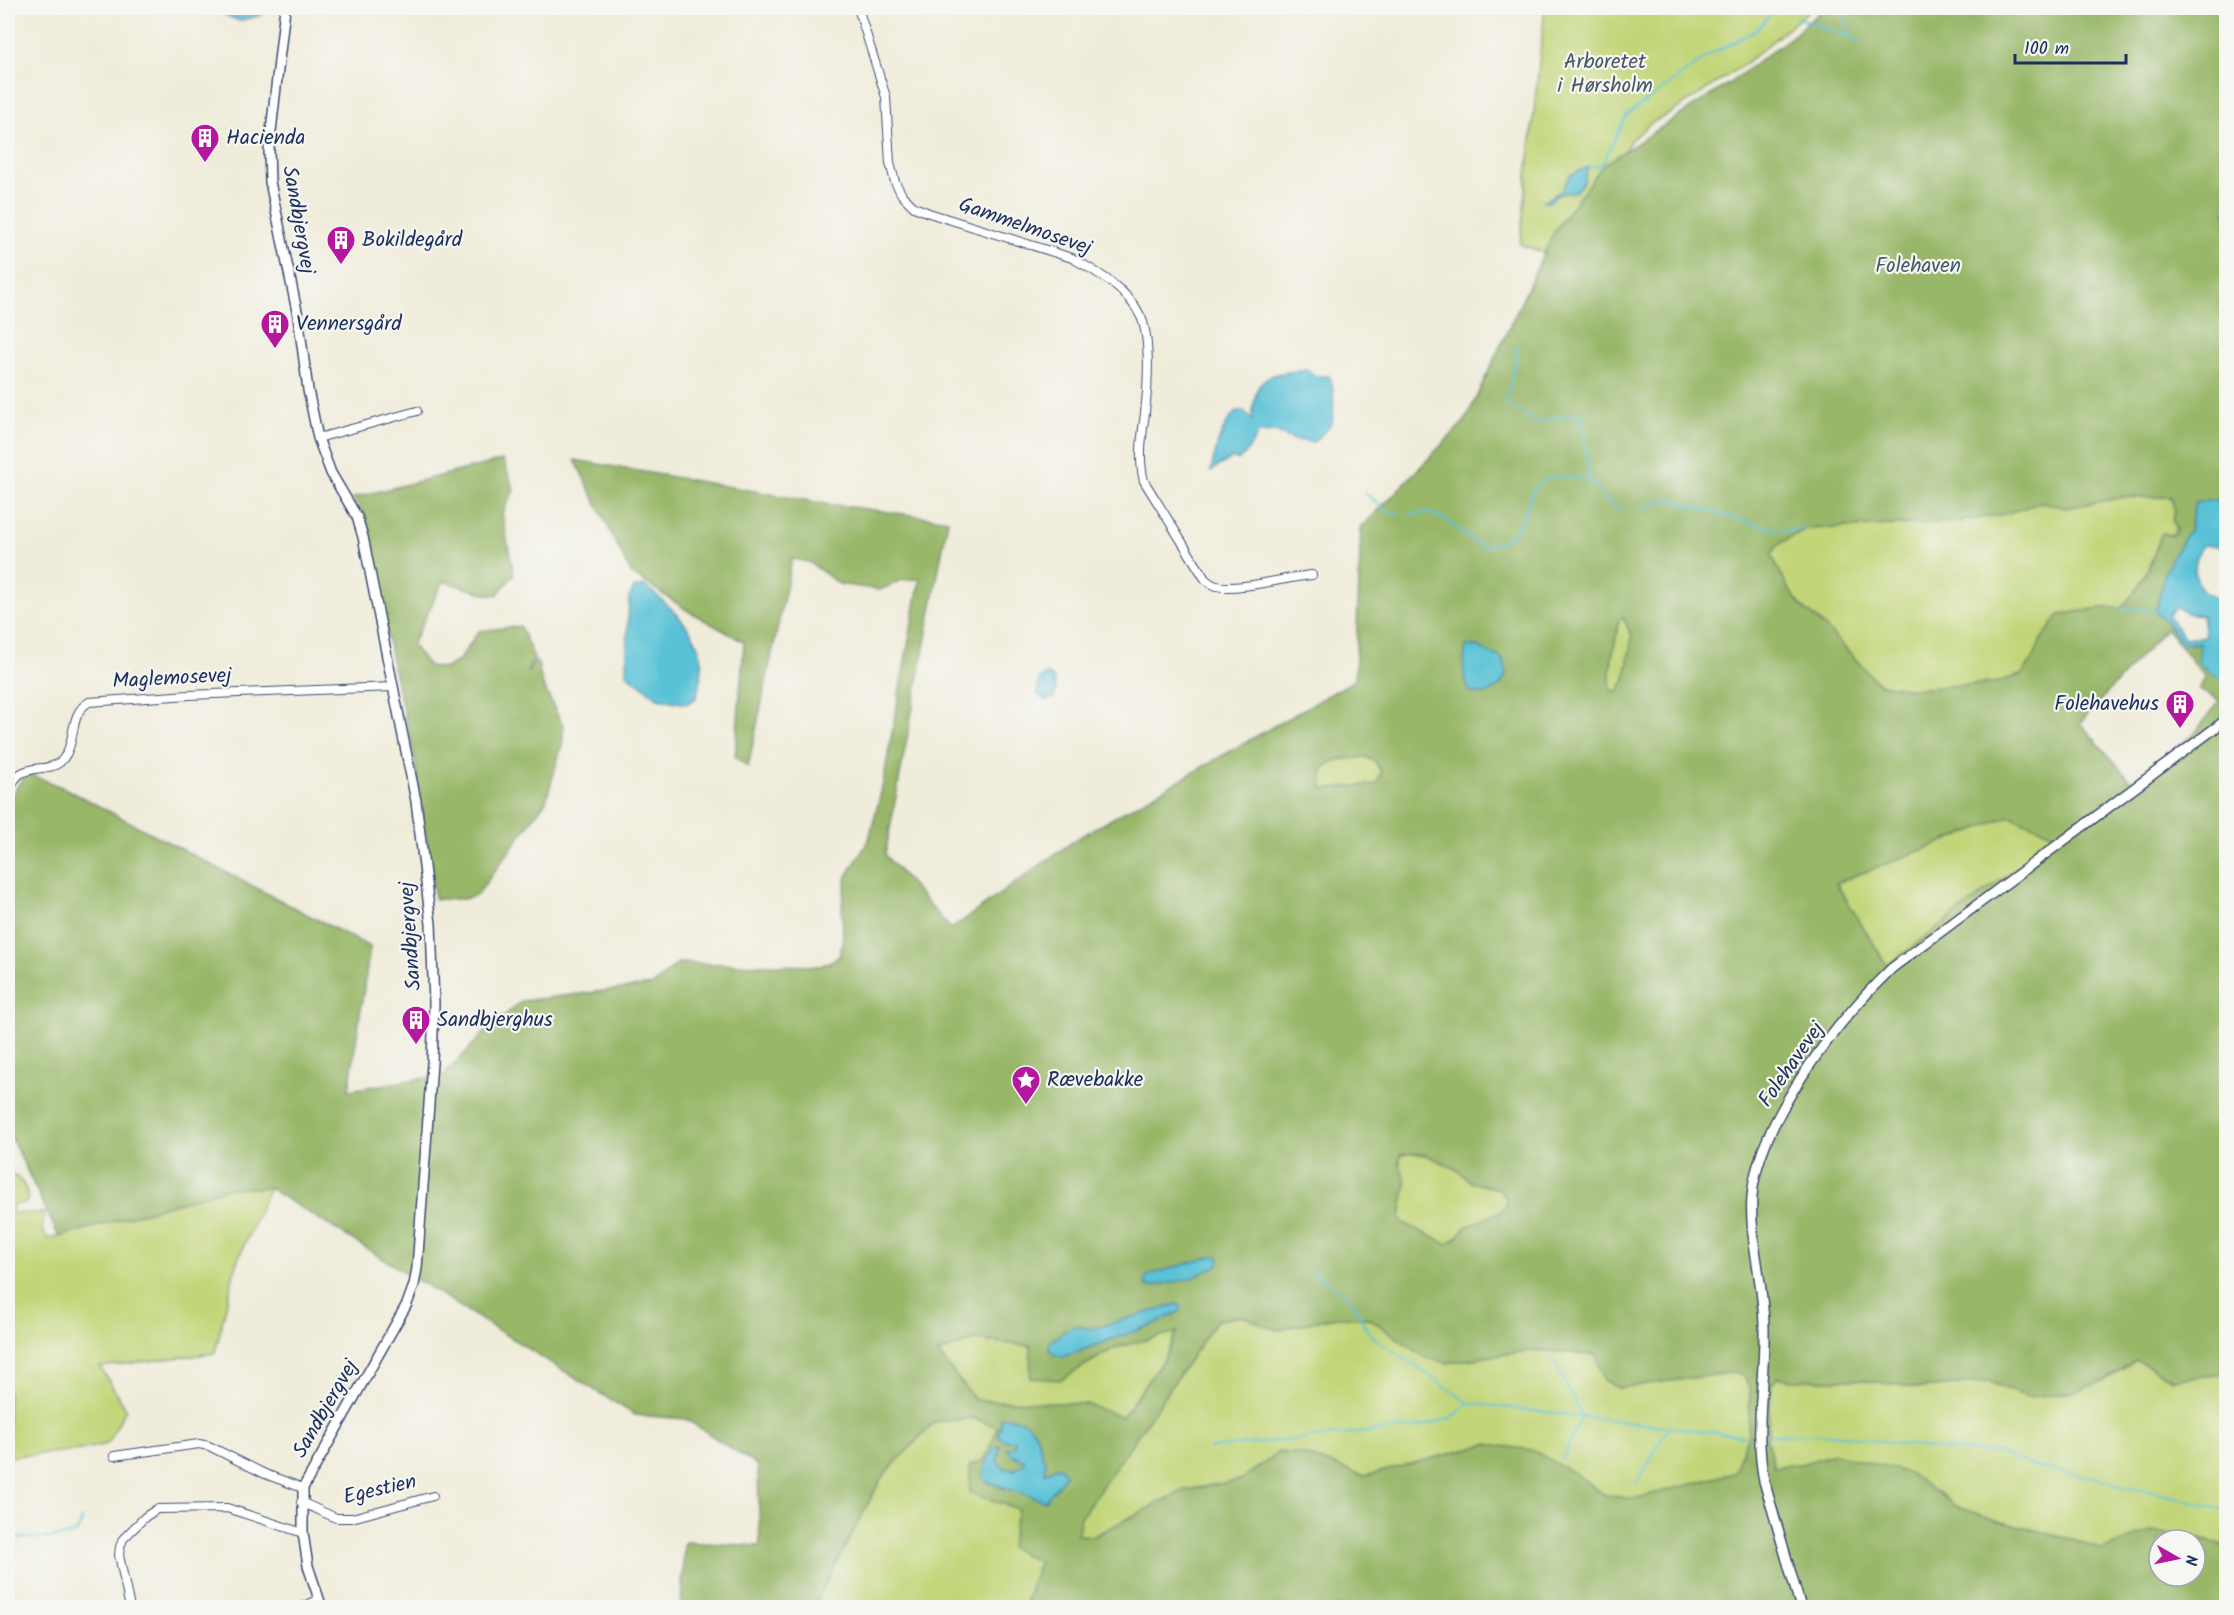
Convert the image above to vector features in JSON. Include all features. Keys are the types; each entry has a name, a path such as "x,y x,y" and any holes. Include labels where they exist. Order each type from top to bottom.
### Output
{"street":[{"name":"Sandbjergvej","path":"285,8 268,173 298,315 308,390 318,438 331,473 357,517 363,537 416,801 433,954 432,1064 414,1286 407,1304 303,1488 301,1502 303,1533 308,1566 320,1604"},
{"name":"Gammelmosevej","path":"858,8 886,97 890,163 894,182 902,195 914,207 929,213 1072,258 1091,268 1111,283 1141,315 1145,326 1149,388 1140,467 1144,481 1205,579 1212,585 1225,587 1312,575"},
{"path":"318,438 417,411"},
{"name":"Maglemosevej","path":"8,793 18,775 30,769 54,766 62,761 68,752 77,713 81,706 89,702 189,695 393,687"},
{"name":"Folehavevej","path":"1801,1608 1764,1481 1758,1430 1764,1353 1764,1317 1751,1222 1752,1195 1758,1165 1770,1130 1789,1096 1824,1048 1868,992 1892,968 2226,720"},
{"name":"Sandbjergvej","path":"114,1456 199,1444 209,1446 265,1474 303,1488"},
{"name":"Egestien","path":"301,1502 336,1518 352,1518 434,1496"},
{"path":"130,1608 119,1555 120,1546 123,1539 145,1517 158,1509 227,1508 303,1533"},
{"path":"299,1608 320,1604"}],"green space":[{"name":"Arboretet i Hørsholm","path":"1545,8 1812,8 1746,63 1671,113 1651,123 1631,140 1552,256 1520,244"},
{"name":"Folehaven","path":"1824,8 2226,8 2226,499 2195,502 2189,531 2165,573 2156,611 2182,644 2201,643 2221,678 2226,681 2226,1374 2173,1379 2136,1360 2107,1379 2075,1392 2027,1397 1990,1382 1920,1388 1864,1380 1793,1380 1777,1377 1771,1385 1767,1440 1774,1467 1801,1464 1835,1454 1909,1473 1956,1506 1998,1521 2060,1536 2102,1550 2147,1532 2147,1588 2207,1588 2207,1541 2224,1545 2226,1533 2226,1607 1029,1607 1026,1601 1039,1562 1010,1547 1018,1509 970,1493 970,1465 984,1460 998,1427 972,1418 934,1422 882,1477 813,1607 681,1607 686,1542 760,1546 758,1466 686,1419 635,1415 269,1188 229,1188 59,1237 8,1131 8,801 26,773 64,788 370,947 349,1090 444,1075 489,1028 522,1001 653,985 678,963 821,966 839,957 843,938 842,905 847,876 869,840 882,788 920,579 902,580 880,590 839,584 809,562 792,559 748,767 735,757 744,642 690,612 631,573 575,460 828,504 948,520 885,855 951,929 1078,838 1355,680 1361,528 1465,421 1555,230 1603,165 1728,84 1794,35","holes":["2123,497 2171,497 2175,512 2172,519 2176,530 2172,536 2162,533 2146,572 2122,608 2100,608 2059,615 2041,640 2032,661 2021,675 1994,683 1914,689 1879,684 1825,627 1800,605 1788,588 1771,554 1779,544 1805,529 1958,522 2004,514 2043,502 2066,508","1623,617 1632,637 1625,680 1618,691 1611,690 1610,682 1618,621","2166,628 2205,677 2199,690 2220,701 2193,735 2132,782 2080,723","1475,646 1501,658 1506,675 1500,686","1366,757 1376,762 1381,772 1377,784 1324,789 1321,778 1325,766 1336,760","2010,816 2059,836 1887,966 1836,883","1414,1153 1426,1155 1459,1171 1471,1182 1499,1189 1506,1197 1507,1204 1500,1212 1464,1228 1458,1237 1447,1244 1403,1223 1400,1217 1406,1182 1399,1163 1400,1155","1177,1304 1157,1323 1063,1357 1050,1342 1078,1326 1092,1329","1243,1316 1276,1330 1336,1317 1369,1318 1426,1358 1447,1363 1533,1350 1596,1355 1604,1380 1618,1388 1736,1372 1745,1378 1750,1389 1748,1435 1734,1473 1633,1499 1605,1495 1577,1475 1532,1450 1487,1444 1365,1476 1301,1454 1279,1452 1241,1480 1182,1491 1094,1536 1077,1535 1081,1517 1217,1320","1177,1332 1165,1357 1122,1417 1086,1404 975,1400 938,1353 975,1340 1031,1346 1030,1378 1060,1380 1114,1348","1009,1418 1032,1428 1040,1447 1045,1474 1051,1470 1066,1475 1053,1492 1008,1489 999,1487 984,1478 985,1466 990,1454 999,1452 997,1461 999,1465 1009,1470 1020,1467 1024,1463 1024,1460 1016,1457 1015,1441 1006,1441 998,1436 1001,1425"]},
{"path":"503,460 514,490 502,514 514,574 497,595 485,594 443,581 412,645 429,666 446,668 459,660 479,631 520,626 534,658 527,672 535,661 538,664 542,683 563,726 563,741 546,801 477,895 464,899 435,899 414,755 393,666 364,513 353,498"},
{"path":"2123,497 2171,497 2175,512 2172,519 2176,530 2172,536 2162,533 2142,581 2122,608 2100,608 2041,640 2033,661 2021,675 1994,683 1914,689 1879,684 1825,627 1800,605 1788,588 1771,554 1779,544 1805,529 1958,522 2004,514 2043,502 2066,508"},
{"path":"1623,617 1632,637 1625,680 1618,692 1611,690 1610,673 1618,621"},
{"path":"1366,757 1376,762 1381,772 1377,784 1324,789 1321,778 1325,766 1336,760"},
{"path":"2010,816 2060,836 1887,966 1836,883"},
{"path":"1414,1153 1426,1155 1446,1164 1459,1171 1471,1182 1499,1189 1506,1198 1507,1204 1500,1212 1464,1228 1458,1237 1447,1244 1403,1223 1400,1217 1400,1155"},
{"path":"8,1173 22,1182 28,1198 26,1203 14,1205 11,1211 14,1213 44,1213 42,1230 48,1239 229,1188 269,1188 236,1264 215,1353 100,1367 126,1409 107,1444 80,1450 8,1457"},
{"path":"1243,1316 1276,1330 1336,1317 1369,1318 1426,1358 1447,1363 1533,1350 1597,1355 1604,1380 1618,1388 1736,1372 1745,1378 1750,1389 1748,1435 1734,1473 1633,1499 1605,1495 1577,1475 1487,1444 1365,1476 1301,1454 1279,1452 1241,1480 1182,1491 1094,1536 1077,1535 1081,1517 1217,1320"},
{"path":"1177,1331 1165,1357 1122,1417 1086,1404 975,1400 938,1353 975,1340 1031,1346 1060,1380 1114,1348"},
{"path":"2136,1360 2173,1379 2226,1374 2226,1533 2224,1545 2207,1541 2207,1528 2147,1528 2147,1532 2102,1550 2060,1536 1998,1521 1955,1506 1937,1491 1835,1454 1801,1464 1774,1467 1767,1440 1771,1385 1777,1377 1793,1380 1864,1380 1920,1388 1990,1382 2027,1397 2107,1379"},
{"path":"972,1418 999,1427 1018,1509 1039,1562 1026,1601 1029,1607 813,1608 882,1477 934,1422"}],"water":[{"path":"215,8 261,8 262,15 239,21 216,11"},
{"path":"1588,167 1584,181 1575,192 1567,192 1556,196 1550,202 1543,202 1562,190 1570,175"},
{"path":"1308,370 1315,376 1329,376 1331,380 1333,414 1328,429 1313,442 1295,440 1275,432 1258,433 1241,458 1238,460 1232,458 1211,471 1217,447 1231,417 1237,411 1244,411 1252,420 1256,393 1260,384 1272,375"},
{"path":"2226,499 2226,552 2216,546 2203,545 2198,553 2195,572 2201,588 2208,594 2226,598 2226,681 2208,672 2198,661 2200,643 2182,644 2156,611 2165,573 2189,531 2195,502","holes":["2176,607 2187,613 2202,615 2205,636 2184,638 2168,615"]},
{"path":"645,586 681,619 695,639 699,650 702,666 696,698 686,704 658,698 626,674 629,598 634,588"},
{"path":"1466,646 1475,646 1501,658 1505,664 1506,675 1500,686 1485,694 1471,693 1464,670"},
{"path":"1047,674 1054,679 1056,689 1054,698 1045,701 1037,693 1040,679"},
{"path":"1216,1255 1220,1259 1217,1266 1189,1279 1150,1287 1145,1284 1149,1275"},
{"path":"1177,1304 1181,1306 1181,1311 1157,1323 1063,1357 1055,1355 1049,1349 1050,1342 1072,1326 1092,1329"},
{"path":"1009,1417 1026,1423 1034,1430 1045,1459 1045,1473 1056,1467 1061,1468 1066,1475 1045,1501 984,1479 985,1466 994,1447 1000,1446 997,1461 1004,1468 1015,1470 1024,1463 1024,1460 1011,1454 1007,1449 1015,1446 1015,1441 1006,1441 998,1436 1000,1418"}],"waterway":[{"path":"1588,167 1598,166 1603,162 1627,115 1708,56 1757,29 1776,8"},
{"path":"1843,8 1848,37"},
{"path":"1796,17 1862,42"},
{"path":"1516,346 1518,348 1506,404 1538,423 1569,414 1582,413 1589,481 1613,506 1624,509"},
{"path":"1410,514 1427,513 1439,516 1475,542 1489,546 1510,536 1517,529 1532,494 1544,480 1560,477 1589,481"},
{"path":"1364,492 1388,512 1400,513"},
{"path":"1639,509 1668,499 1781,531 1805,529"},
{"path":"2122,608 2156,611"},
{"path":"1314,1273 1352,1299 1370,1335 1469,1403 1744,1436"},
{"path":"1551,1357 1582,1416 1562,1460"},
{"path":"1209,1448 1419,1427 1452,1418 1469,1403"},
{"path":"1636,1484 1669,1427"},
{"path":"1767,1435 1831,1434 1936,1449 1997,1453 2037,1467 2101,1479 2119,1486 2226,1510"},
{"path":"8,1538 53,1538 70,1535 76,1532 82,1518"}],"place":[{"name":"Hacienda","path":"205,164"},
{"name":"Bokildegård","path":"341,266"},
{"name":"Vennersgård","path":"275,350"},
{"name":"Folehavehus","path":"2180,730"},
{"name":"Sandbjerghus","path":"416,1046"},
{"name":"Rævebakke","path":"1026,1106"}]}
